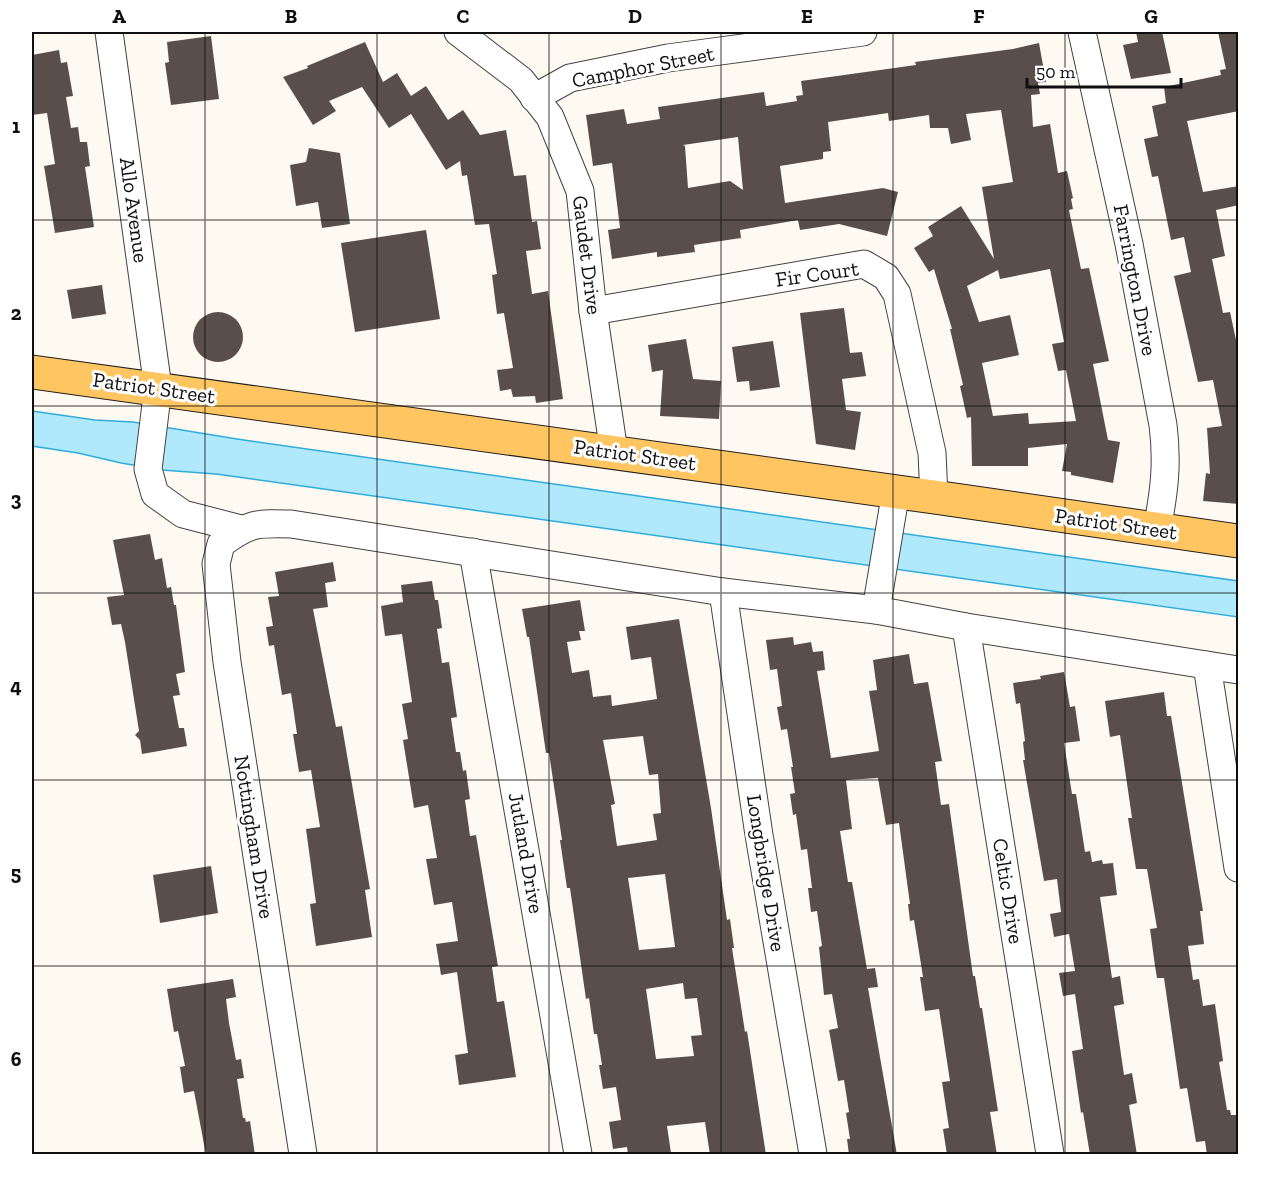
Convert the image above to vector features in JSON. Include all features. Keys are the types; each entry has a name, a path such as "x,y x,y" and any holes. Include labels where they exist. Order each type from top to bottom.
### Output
{"main road":[{"name":"Patriot Street","path":"32,372 157,402 614,452 895,499 934,496 1239,541"}],"street":[{"name":"Allo Avenue","path":"109,32 157,402 148,469 155,495 183,514 241,529"},
{"name":"Gaudet Drive","path":"458,32 521,80 550,117 580,191 593,311 614,452"},
{"name":"Camphor Street","path":"534,98 570,78 668,58 862,32"},
{"name":"Farrington Drive","path":"1082,32 1130,244 1163,425 1166,483 1157,530"},
{"name":"Fir Court","path":"593,311 864,264 886,278 897,294 932,453 934,496"},
{"path":"876,610 895,499"},
{"path":"241,529 262,523 291,524 723,592 876,610 966,627 1239,670"},
{"name":"Nottingham Drive","path":"241,529 220,544 216,564 227,662 303,1155"},
{"name":"Jutland Drive","path":"473,552 578,1155"},
{"name":"Longbridge Drive","path":"723,592 759,835 813,1155"},
{"name":"Celtic Drive","path":"966,627 1050,1155"},
{"path":"1207,665 1239,868"}],"water":[{"path":"32,411 95,420 133,422 237,439 1238,581 1238,617 216,474 162,470 121,463 32,446"}],"building":[{"path":"1136,32 1162,32 1171,73 1131,79 1123,45 1138,42"},
{"path":"1218,32 1239,32 1239,111 1187,121 1203,192 1239,186 1239,205 1216,210 1225,256 1212,259 1223,313 1230,312 1239,354 1239,504 1203,501 1206,473 1210,474 1207,428 1222,426 1213,380 1198,382 1174,276 1191,272 1184,237 1171,240 1158,176 1152,177 1144,139 1158,136 1152,106 1166,103 1164,87 1221,75 1220,70 1226,69"},
{"path":"211,36 219,99 171,105 165,63 169,62 167,42"},
{"path":"365,42 383,82 397,73 411,96 426,86 448,120 463,110 480,135 506,130 514,176 526,175 532,222 537,221 541,249 526,251 532,294 548,291 563,399 536,403 535,396 513,397 511,389 500,391 497,370 513,368 504,313 497,314 492,275 497,274 489,224 475,225 467,175 462,176 460,161 446,170 411,114 389,128 362,87 329,101 336,111 313,125 283,77"},
{"path":"1039,43 1046,82 1038,83 1040,94 1031,95 1033,127 1050,124 1058,173 1067,171 1073,198 1071,199 1073,209 1069,210 1081,269 1089,268 1109,361 1093,364 1108,440 1120,442 1113,483 1071,475 1071,472 1062,471 1067,444 1028,448 1028,466 972,466 971,417 967,418 960,386 963,385 950,329 952,329 934,269 929,272 914,248 933,236 928,227 961,206 994,259 982,187 1013,182 1001,110 966,114 971,140 951,144 948,128 930,128 929,115 889,121 888,113 828,122 831,151 823,152 823,159 780,166 785,203 883,188 898,192 887,236 839,224 800,230 798,220 740,230 741,238 694,245 695,252 657,257 657,252 612,259 608,230 620,228 612,163 593,166 586,115 624,109 627,124 660,119 658,107 764,92 766,106 797,101 796,96 803,95 801,81 1013,49","holes":["738,137 743,190 730,181 688,188 685,146 683,145","1050,269 1064,342 1052,344 1058,371 1066,370 1076,421 1029,424 1028,413 993,416 982,363 1019,355 1010,315 979,322 967,286 998,270 1000,279"]},
{"path":"59,50 61,63 67,62 73,96 66,97 71,128 78,127 80,142 87,142 90,166 85,167 94,227 55,233 44,166 55,164 47,113 32,115 32,55"},
{"path":"309,148 340,153 350,224 322,228 318,202 296,206 290,165 306,162"},
{"path":"426,230 440,319 355,332 341,243"},
{"path":"102,285 106,314 72,319 67,290"},
{"path":"844,308 850,353 862,352 866,376 842,379 846,410 861,412 855,450 816,444 800,313"},
{"path":"223,312 236,319 242,327 242,347 236,355 228,361 213,362 200,355 194,347 193,332 200,319 208,313"},
{"path":"686,339 693,379 721,381 719,419 660,416 663,370 652,372 648,345"},
{"path":"773,341 780,387 750,391 749,381 737,382 732,347"},
{"path":"150,534 155,560 162,558 167,588 171,587 174,605 176,605 185,672 176,674 180,695 173,696 179,728 184,728 187,746 142,754 140,740 135,735 139,731 121,624 112,625 107,597 124,595 113,540"},
{"path":"333,562 336,581 325,583 328,607 313,609 336,727 342,726 370,889 365,890 372,937 316,946 310,904 316,903 306,829 320,827 311,770 299,772 293,734 297,734 291,693 282,695 274,645 269,646 266,627 273,626 268,597 279,596 275,572"},
{"path":"432,581 435,600 438,600 442,628 437,629 442,663 449,662 457,717 451,718 456,752 460,752 463,771 466,770 470,799 465,800 470,836 476,835 498,966 492,967 497,1002 504,1001 516,1077 459,1085 455,1055 468,1053 457,972 441,975 436,944 458,941 452,902 434,905 426,859 437,858 428,805 414,808 403,740 408,739 402,704 412,702 402,634 385,636 381,606 403,602 401,585"},
{"path":"580,600 585,631 579,631 581,640 567,642 572,673 589,670 593,697 611,695 612,706 657,699 651,657 631,660 626,627 679,619 711,808 727,920 730,919 734,948 732,948 766,1155 710,1155 705,1122 667,1126 671,1153 628,1155 627,1147 613,1149 609,1122 621,1120 616,1087 603,1089 597,1034 594,1034 589,998 586,999 570,888 567,888 549,753 546,753 529,637 527,637 522,609","holes":["643,736 649,775 658,774 661,813 653,814 657,840 617,846 611,805 615,804 603,740","665,874 675,947 639,950 628,878","683,983 685,999 697,998 702,1035 691,1036 694,1056 656,1059 646,989"]},
{"path":"793,637 794,645 811,642 813,652 823,651 825,670 817,671 831,758 879,751 869,691 877,690 873,660 909,654 914,684 928,682 942,761 935,762 941,805 949,804 973,976 975,976 980,1008 982,1008 998,1111 990,1112 997,1155 947,1155 943,1129 949,1128 942,1082 950,1081 939,1009 925,1011 920,977 923,977 914,920 910,921 908,904 910,904 899,823 886,825 878,778 846,780 852,829 840,831 848,882 852,882 867,969 875,968 878,987 868,988 897,1155 849,1155 847,1139 850,1139 846,1113 849,1112 844,1080 838,1081 829,1030 838,1028 832,994 824,995 819,947 822,946 817,911 811,912 808,888 812,888 807,849 801,850 796,814 793,815 790,794 795,793 791,767 793,767 787,729 781,730 777,707 782,706 777,669 770,670 766,640"},
{"path":"1064,672 1070,707 1075,706 1080,741 1064,743 1072,794 1076,794 1085,852 1090,851 1092,862 1102,860 1103,864 1113,863 1117,895 1100,897 1112,978 1120,976 1124,1004 1114,1006 1124,1075 1132,1073 1137,1103 1129,1105 1137,1155 1090,1155 1072,1051 1083,1049 1075,994 1063,996 1059,973 1075,971 1069,934 1054,937 1050,914 1061,912 1057,879 1044,881 1023,760 1025,760 1023,742 1025,741 1020,703 1016,704 1013,683 1041,679 1040,676"},
{"path":"1164,692 1167,716 1171,716 1203,911 1200,911 1204,944 1188,946 1193,980 1199,979 1203,1006 1215,1004 1223,1061 1219,1062 1227,1110 1230,1110 1231,1115 1236,1115 1239,1155 1207,1155 1205,1141 1196,1142 1187,1088 1180,1089 1164,978 1157,978 1150,929 1157,928 1147,869 1136,869 1128,818 1132,818 1120,735 1110,737 1105,701"},
{"path":"211,866 218,913 160,923 153,875"},
{"path":"233,979 236,997 226,999 229,1023 236,1060 241,1059 244,1078 237,1079 243,1118 246,1122 250,1121 255,1155 206,1155 194,1091 184,1093 180,1067 185,1066 178,1031 174,1032 167,989"}]}
